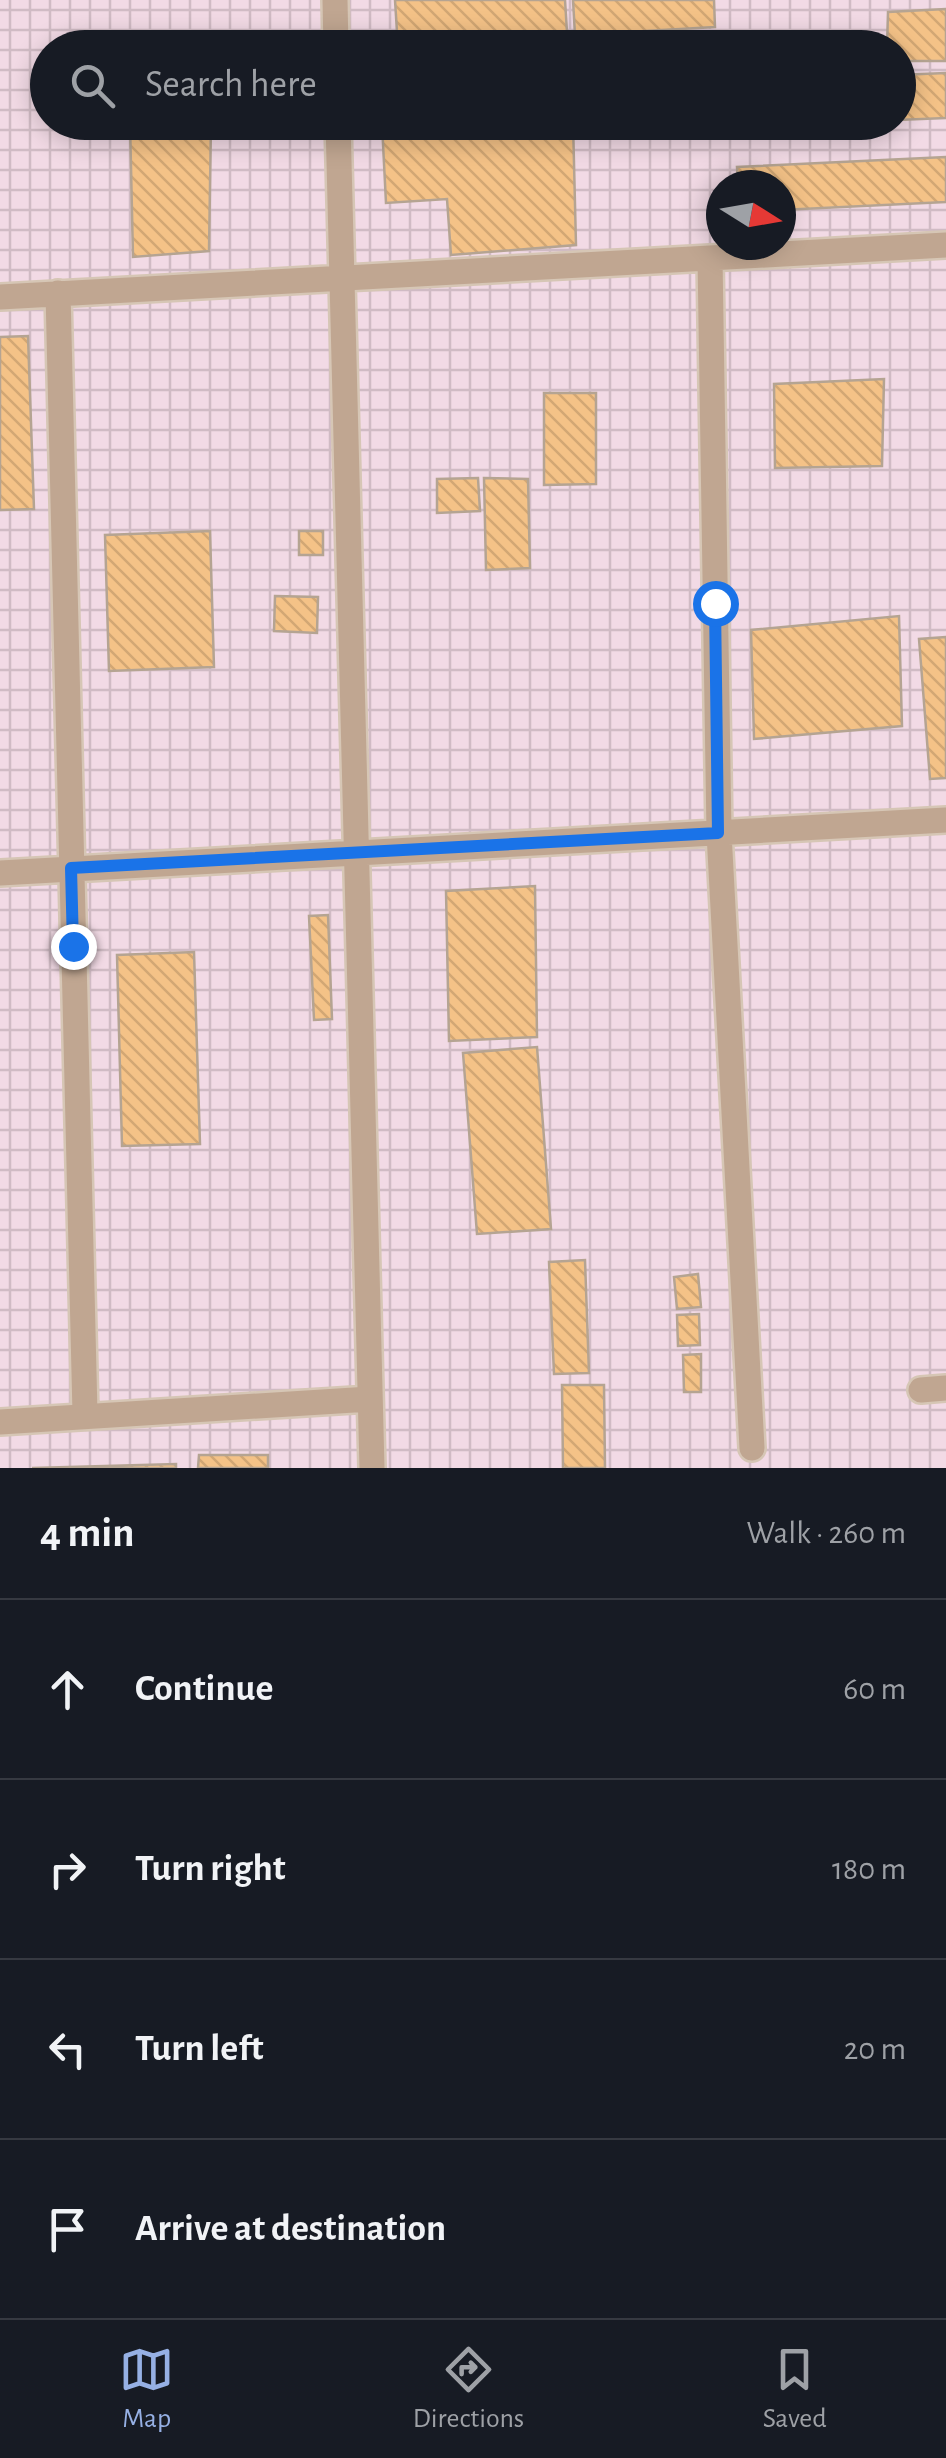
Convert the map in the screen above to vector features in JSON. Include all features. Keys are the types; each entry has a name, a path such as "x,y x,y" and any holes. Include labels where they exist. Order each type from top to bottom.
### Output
{"lane":[{"path":"335,0 336,30"},
{"path":"338,140 372,1468"},
{"path":"796,253 946,245"},
{"path":"0,297 706,258"},
{"path":"710,260 718,833 752,1448"},
{"path":"58,293 85,1414"},
{"path":"0,872 946,820"},
{"path":"0,1422 370,1398"}],"shaded area":[{"path":"0,0 946,0 946,1468 0,1468"}],"building":[{"path":"395,0 565,0 567,30 397,30"},
{"path":"573,0 714,0 715,27 575,30"},
{"path":"946,9 946,61 916,61 916,30 888,30 888,12"},
{"path":"946,73 946,118 916,119 916,74"},
{"path":"130,140 211,140 209,251 133,257"},
{"path":"383,140 573,140 576,245 451,255 447,199 386,203"},
{"path":"946,157 946,202 796,209 796,170 737,167"},
{"path":"28,336 34,509 0,510 0,337"},
{"path":"884,379 882,466 775,468 774,384"},
{"path":"544,393 596,393 596,484 544,485"},
{"path":"478,478 480,511 437,513 437,479"},
{"path":"484,478 528,479 530,568 486,570"},
{"path":"210,531 214,667 109,671 105,535"},
{"path":"299,531 323,531 323,555 299,555"},
{"path":"275,596 318,597 317,633 274,631"},
{"path":"899,616 902,726 754,739 751,630"},
{"path":"946,637 946,778 930,779 919,639"},
{"path":"535,886 537,1037 449,1041 446,891"},
{"path":"328,915 332,1019 314,1020 309,916"},
{"path":"194,952 200,1144 122,1146 117,955"},
{"path":"537,1047 551,1229 477,1234 463,1053"},
{"path":"585,1260 589,1373 554,1374 549,1262"},
{"path":"698,1274 701,1307 677,1309 674,1277"},
{"path":"699,1314 700,1345 678,1346 677,1315"},
{"path":"701,1354 701,1392 684,1392 683,1355"},
{"path":"562,1385 604,1385 605,1468 563,1468"},
{"path":"199,1455 268,1455 268,1468 198,1468"},
{"path":"176,1464 176,1468 32,1468"}],"route":[{"path":"73,946 71,868 718,833 715,603"}]}
